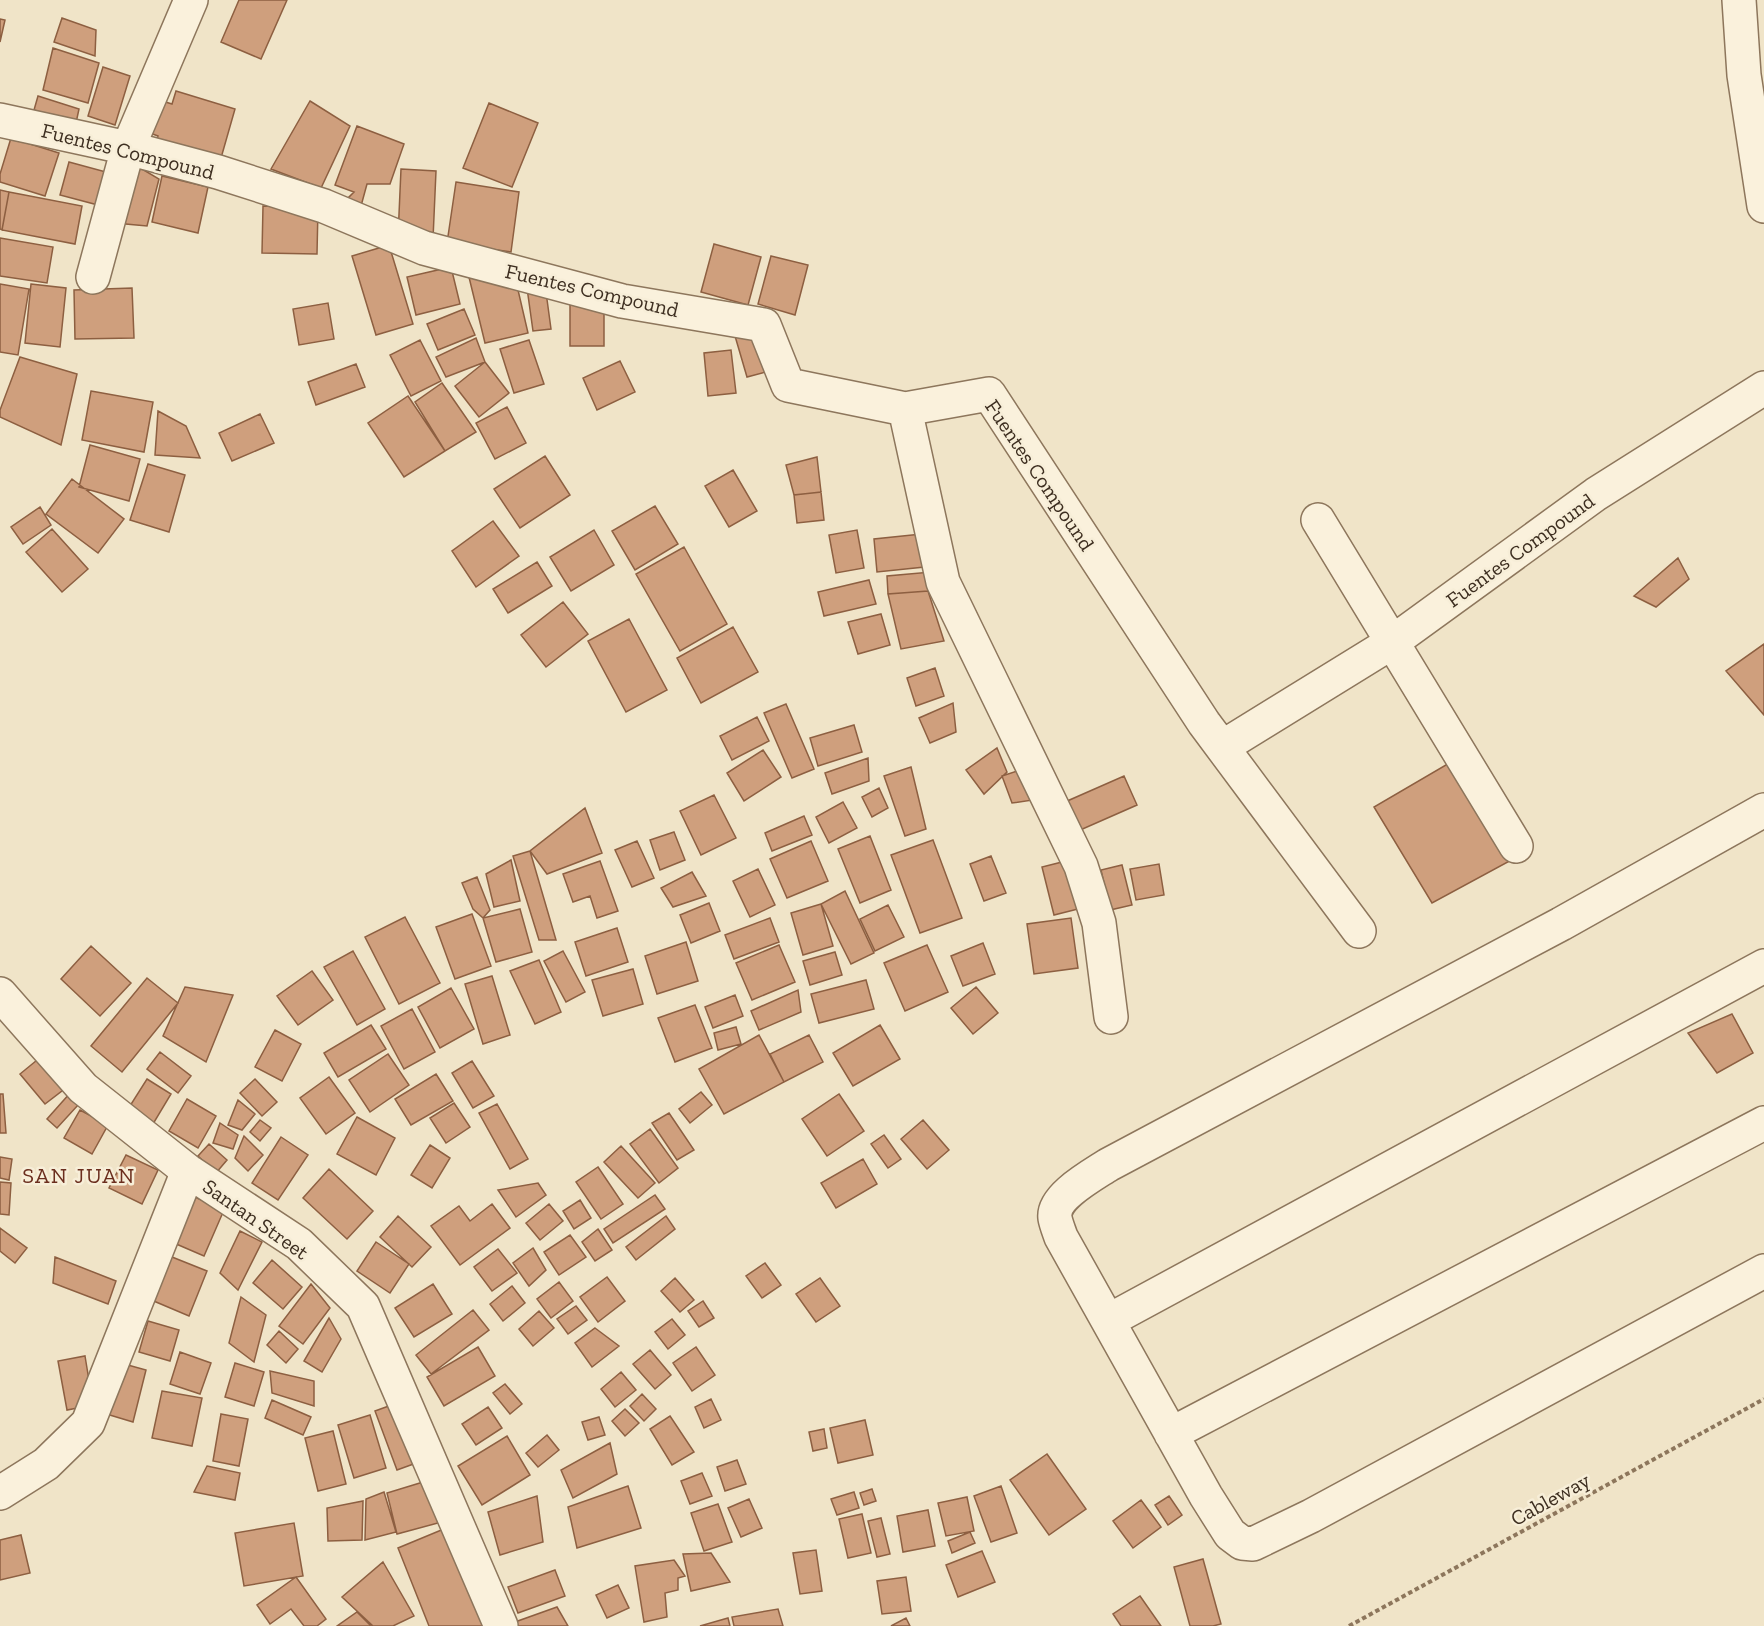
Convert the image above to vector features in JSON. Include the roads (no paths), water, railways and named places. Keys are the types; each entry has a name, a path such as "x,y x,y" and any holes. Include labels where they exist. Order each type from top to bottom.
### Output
{"street":[{"path":"93,277 128,148 191,0"},
{"path":"1739,0 1744,75 1764,206"},
{"name":"Fuentes Compound","path":"0,120 128,148 218,172 324,206 424,248 622,301 764,325 788,385 904,409 989,394 1204,723 1224,746 1392,643 1596,494 1764,388"},
{"path":"904,409 943,582 1081,866 1099,923 1110,1017"},
{"path":"1318,520 1516,846"},
{"path":"1224,746 1359,931"},
{"path":"1764,810 1561,924 1108,1165 1078,1184 1059,1204 1054,1216 1061,1237 1171,1434 1230,1534 1242,1543 1253,1544 1311,1516 1764,1271"},
{"path":"1108,1321 1764,966"},
{"name":"Santan Street","path":"0,994 82,1088 188,1171 299,1244 363,1306 501,1626"},
{"path":"1171,1434 1764,1123"},
{"path":"0,1493 46,1464 88,1423 188,1171"}],"district":[{"name":"SAN JUAN","path":"79,1175"}]}
